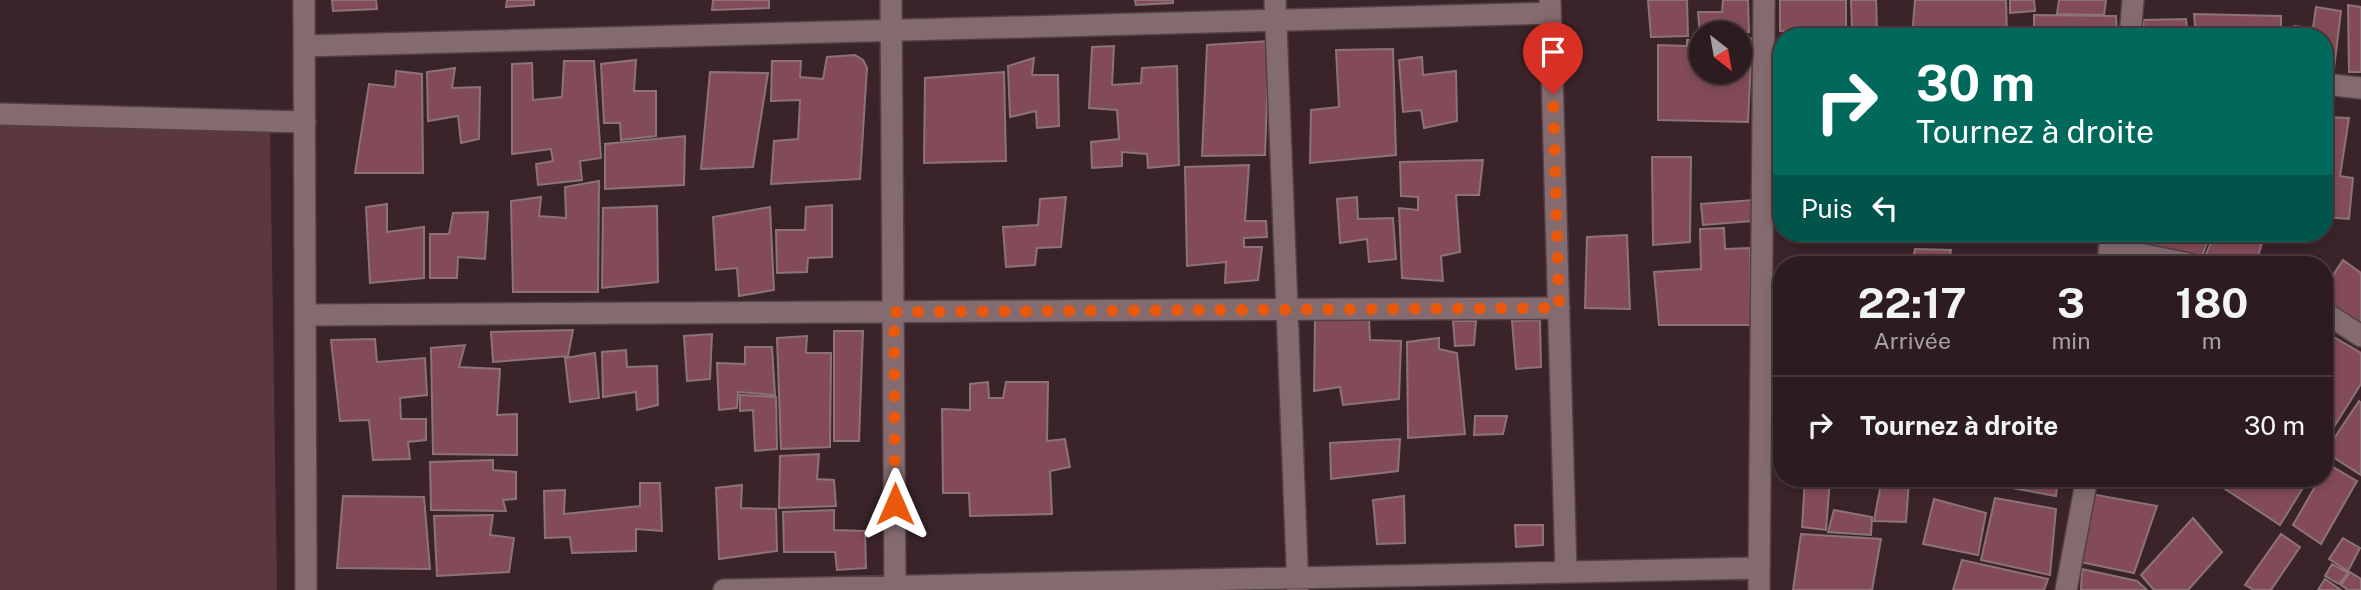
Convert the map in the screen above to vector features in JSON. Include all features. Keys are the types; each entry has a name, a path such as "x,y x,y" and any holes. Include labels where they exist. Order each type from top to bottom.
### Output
{"street":[{"path":"304,0 306,590"},
{"path":"891,0 895,588"},
{"path":"1764,0 1773,32"},
{"path":"2131,28 2133,0"},
{"path":"304,46 892,31 1275,10 1550,7 1566,572"},
{"path":"1275,10 1298,584"},
{"path":"1759,590 1773,71"},
{"path":"2333,85 2361,88"},
{"path":"0,114 305,121"},
{"path":"2110,248 2150,256"},
{"path":"305,315 1559,308"},
{"path":"2333,318 2361,336"},
{"path":"2066,590 2085,487"},
{"path":"724,590 1298,584 1566,572 1759,568"}],"shaded area":[{"path":"0,118 270,128 277,590 0,590"}],"building":[{"path":"332,0 376,0 377,9 333,11"},
{"path":"507,0 534,0 534,5 506,7"},
{"path":"713,0 769,0 769,8 712,10"},
{"path":"1135,0 1173,0 1173,3 1136,5"},
{"path":"1648,0 1687,0 1688,36 1651,37"},
{"path":"1723,0 1748,0 1749,21 1699,21 1698,12 1722,12"},
{"path":"1780,0 1846,0 1846,28 1780,28"},
{"path":"1851,0 1876,0 1877,28 1852,28"},
{"path":"1915,0 2006,0 2007,28 1913,28"},
{"path":"2010,0 2034,0 2035,11 2010,13"},
{"path":"2059,0 2106,0 2104,15 2057,14"},
{"path":"2348,5 2361,7 2361,72 2349,72"},
{"path":"2316,7 2341,11 2334,69 2333,28 2313,28"},
{"path":"2194,14 2281,16 2281,28 2195,28"},
{"path":"2034,15 2116,16 2117,28 2034,28"},
{"path":"2186,19 2187,28 2144,28 2143,20"},
{"path":"1687,40 1689,84 1750,84 1748,122 1658,120 1658,45 1687,46"},
{"path":"1269,41 1265,155 1202,156 1207,45"},
{"path":"1114,46 1112,85 1141,83 1142,68 1177,66 1179,165 1148,168 1147,154 1122,152 1122,166 1092,168 1091,142 1119,139 1117,110 1089,108 1092,47"},
{"path":"1393,49 1396,155 1310,163 1311,110 1339,107 1336,50"},
{"path":"855,55 863,60 867,68 860,179 771,184 774,141 798,139 800,100 771,101 772,61 801,61 800,77 823,79 827,57"},
{"path":"1422,57 1423,75 1456,71 1457,121 1424,128 1421,110 1403,112 1399,60"},
{"path":"1034,58 1032,75 1058,75 1059,126 1037,128 1036,111 1010,117 1008,66"},
{"path":"636,60 634,91 656,91 656,136 621,140 620,123 604,123 601,64"},
{"path":"564,61 594,61 601,158 580,161 582,180 538,185 536,164 553,161 551,149 512,154 512,64 532,63 533,100 562,97"},
{"path":"455,68 452,88 480,87 479,139 461,143 458,116 428,121 427,72"},
{"path":"396,71 422,74 423,173 355,173 369,84 395,87"},
{"path":"710,72 768,73 753,167 701,169"},
{"path":"1004,72 1006,161 924,163 925,78"},
{"path":"2333,117 2349,118 2340,176 2353,178 2349,219 2333,218"},
{"path":"685,136 684,185 605,189 605,144"},
{"path":"1652,157 1691,157 1690,242 1653,245"},
{"path":"1483,160 1479,195 1456,195 1460,252 1441,256 1443,281 1402,278 1399,208 1418,210 1418,197 1401,196 1400,162"},
{"path":"1249,165 1245,221 1266,221 1267,237 1244,238 1244,247 1262,247 1258,280 1225,283 1226,262 1187,266 1185,167"},
{"path":"599,181 598,292 513,292 511,201 541,197 539,216 566,218 565,187"},
{"path":"1066,197 1061,247 1037,248 1035,265 1006,267 1003,227 1038,225 1040,199"},
{"path":"1357,197 1358,219 1393,218 1396,259 1369,262 1367,239 1340,243 1337,199"},
{"path":"1753,200 1752,221 1703,225 1701,204"},
{"path":"387,204 387,232 424,227 424,278 370,283 366,207"},
{"path":"832,205 832,257 808,258 807,272 777,273 776,230 805,230 806,207"},
{"path":"657,206 658,282 602,288 603,208"},
{"path":"770,207 774,290 739,296 737,268 716,270 713,217"},
{"path":"488,212 485,259 458,257 457,278 430,278 430,234 449,234 453,213"},
{"path":"1724,228 1725,249 1750,248 1751,325 1659,325 1654,272 1701,269 1700,229"},
{"path":"1627,235 1630,309 1585,308 1587,237"},
{"path":"2122,242 2148,242 2145,252 2121,249"},
{"path":"2151,242 2207,243 2202,256 2149,256"},
{"path":"2211,242 2262,242 2258,256 2205,256"},
{"path":"1915,249 1951,250 1950,256 1914,256"},
{"path":"2343,260 2361,273 2361,333 2333,310 2333,275"},
{"path":"1369,318 1370,340 1401,341 1399,399 1343,405 1340,387 1314,391 1315,319"},
{"path":"1540,320 1541,367 1516,369 1512,321"},
{"path":"1453,321 1476,321 1474,345 1455,346"},
{"path":"573,330 568,356 493,362 491,332"},
{"path":"834,331 863,331 859,441 834,441"},
{"path":"712,334 710,379 687,381 684,336"},
{"path":"807,336 806,353 831,353 830,447 781,449 777,338"},
{"path":"2333,337 2361,353 2361,384 2333,428"},
{"path":"1439,338 1439,349 1457,353 1465,434 1408,438 1407,342"},
{"path":"375,339 377,362 425,358 427,395 400,398 401,419 426,419 426,440 408,442 410,459 373,460 369,420 340,421 331,340"},
{"path":"465,345 459,367 500,369 497,415 517,414 517,455 433,454 431,348"},
{"path":"745,347 772,347 775,395 738,392 737,408 719,410 717,363 745,364"},
{"path":"626,350 627,367 657,366 658,405 637,410 636,392 603,397 602,352"},
{"path":"595,353 599,398 570,402 565,358"},
{"path":"988,382 989,398 1003,398 1006,382 1048,382 1047,441 1065,439 1070,467 1050,471 1052,514 970,516 969,493 943,493 942,409 970,410 970,384"},
{"path":"740,395 776,397 777,449 755,451 753,410 740,411"},
{"path":"2359,401 2361,475 2333,457 2333,440"},
{"path":"1475,416 1507,416 1503,434 1474,435"},
{"path":"1400,439 1398,471 1331,479 1330,443"},
{"path":"819,454 817,479 834,480 836,506 779,508 780,456"},
{"path":"493,460 493,470 516,472 516,499 503,500 506,511 431,510 430,462"},
{"path":"2333,467 2357,481 2321,544 2293,525 2315,487 2333,487"},
{"path":"640,483 660,483 662,531 636,529 636,551 572,553 570,537 545,538 544,491 565,490 564,514 640,506"},
{"path":"742,485 741,508 776,509 777,551 719,559 716,488"},
{"path":"1804,487 1829,487 1826,530 1802,527"},
{"path":"1880,487 1909,487 1906,522 1874,521"},
{"path":"2006,487 2057,487 2056,496"},
{"path":"2222,487 2303,487 2280,525"},
{"path":"2091,494 2157,506 2134,573 2080,562"},
{"path":"343,496 424,497 430,569 337,568"},
{"path":"1404,496 1405,543 1377,544 1373,500"},
{"path":"1995,498 2056,509 2050,575 1981,560"},
{"path":"1934,499 1986,513 1978,555 1923,544"},
{"path":"834,510 834,530 865,531 866,568 837,570 835,552 784,552 783,512"},
{"path":"1834,510 1872,517 1871,535 1828,532"},
{"path":"493,515 490,535 514,538 509,572 437,576 434,516"},
{"path":"2193,518 2222,552 2188,590 2154,590 2141,575"},
{"path":"1515,525 1543,525 1543,545 1516,547"},
{"path":"1801,534 1881,539 1872,590 1793,590"},
{"path":"2281,534 2300,547 2271,590 2254,590 2245,585"},
{"path":"2343,538 2360,548 2348,571 2329,559"},
{"path":"1962,560 2048,579 2044,590 1953,590"},
{"path":"2332,564 2348,573 2339,584 2325,576"},
{"path":"2082,569 2137,581 2147,590 2081,590"},
{"path":"2350,572 2361,579 2361,590 2348,590 2341,585"},
{"path":"2325,579 2341,590 2318,590"}],"route":[{"path":"895,504 894,312 1559,308 1553,94"}]}
